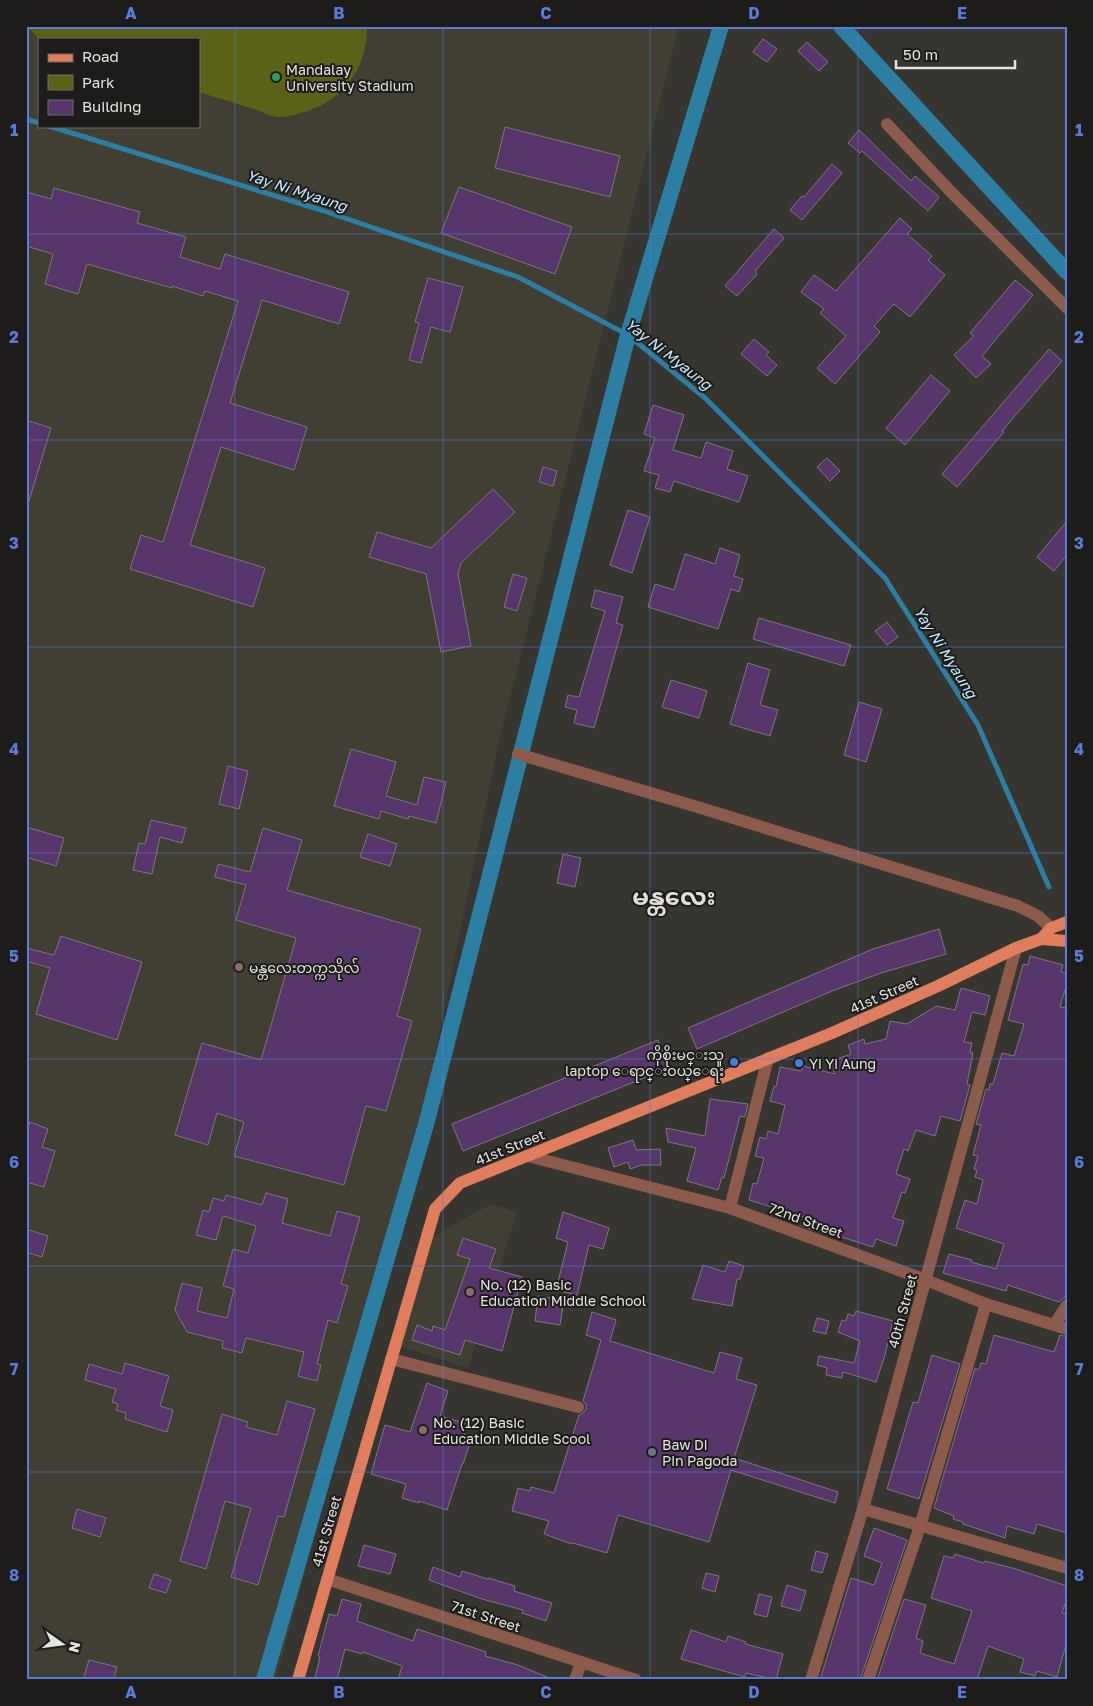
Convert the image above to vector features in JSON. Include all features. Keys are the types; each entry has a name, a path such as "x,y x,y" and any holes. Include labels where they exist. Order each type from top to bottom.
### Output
{"main road":[{"path":"1051,928 1067,922"},
{"name":"41st Street","path":"298,1680 434,1210 460,1184 938,986 1016,948 1040,939 1051,928"},
{"path":"1040,939 1067,941"}],"street":[{"path":"886,124 958,200 1067,308"},
{"path":"524,755 1018,906 1038,916 1051,928"},
{"name":"40th Street","path":"811,1680 863,1509 1016,948"},
{"path":"730,1208 768,1058"},
{"name":"72nd Street","path":"528,1156 730,1208 986,1304 1054,1324 1067,1330"},
{"path":"868,1680 920,1526 986,1304"},
{"path":"1054,1324 1067,1305"},
{"path":"391,1360 578,1407"},
{"path":"863,1509 1067,1568"},
{"name":"71st Street","path":"327,1579 636,1680"},
{"path":"575,1680 581,1663"}],"shaded area":[{"name":"မန္တလေးတက္ကသိုလ်","path":"26,26 679,26 498,746 408,1187 276,1680 26,1680"},
{"path":"491,1204 517,1212 468,1368 397,1345 430,1238"}],"green space":[{"name":"Mandalay University Stadium","path":"27,26 367,26 363,56 350,82 329,101 316,108 279,117 200,92 200,38 38,38"}],"building":[{"path":"763,39 777,49 767,62 753,52"},
{"path":"807,42 828,62 819,71 798,51"},
{"path":"505,127 620,156 610,197 495,168"},
{"path":"859,130 911,181 915,176 939,197 928,211 862,151 860,153 848,143"},
{"path":"832,164 842,173 802,220 790,210 802,196 804,197"},
{"path":"459,187 572,227 555,274 441,233"},
{"path":"54,188 140,212 137,223 186,237 180,257 220,269 225,254 349,292 339,324 262,300 230,403 307,427 294,470 221,447 190,545 265,568 253,607 130,569 141,535 163,542 238,301 205,291 203,296 87,264 78,294 45,284 53,254 26,246 26,192 51,199"},
{"path":"900,218 912,229 907,234 932,256 928,260 945,275 910,317 894,304 874,326 880,332 835,384 817,368 846,336 820,313 824,309 801,292 814,275 836,291"},
{"path":"774,229 784,238 755,271 757,274 737,296 725,286"},
{"path":"428,278 463,287 450,332 431,327 421,363 409,360 419,323 415,322"},
{"path":"1015,280 1033,295 982,356 991,364 976,378 954,355 974,336 970,333"},
{"path":"754,339 769,352 766,355 777,365 767,376 741,354"},
{"path":"1049,349 1062,361 957,487 942,474"},
{"path":"931,375 950,391 905,445 886,428"},
{"path":"653,405 684,415 673,450 701,458 706,442 733,451 727,469 748,476 739,502 674,481 670,492 655,488 659,475 644,471 655,438 644,434"},
{"path":"26,420 51,428 29,501 26,500"},
{"path":"827,458 840,471 830,481 817,467"},
{"path":"543,467 557,471 553,486 539,482"},
{"path":"493,489 515,512 461,563 458,574 471,646 441,652 426,574 369,557 377,532 431,548"},
{"path":"628,510 650,517 632,573 610,565"},
{"path":"1067,521 1067,555 1054,571 1037,557"},
{"path":"720,548 740,555 734,576 743,579 739,592 731,589 718,629 648,607 655,584 674,590 685,554 715,564"},
{"path":"513,574 527,578 517,611 504,607"},
{"path":"595,590 623,597 616,623 623,625 594,728 574,723 577,710 565,707 568,695 579,697 605,611 591,607"},
{"path":"759,618 851,645 844,666 753,639"},
{"path":"887,622 898,637 887,645 875,631"},
{"path":"748,663 770,670 760,705 778,710 770,736 730,724"},
{"path":"671,680 707,691 699,718 662,707"},
{"path":"859,702 882,709 866,762 844,755"},
{"path":"351,749 396,762 386,796 417,805 424,777 446,782 436,823 409,816 408,819 381,811 379,819 334,806"},
{"path":"228,766 248,771 239,809 219,804"},
{"path":"151,820 186,828 182,843 160,837 152,874 133,870 139,843 145,844"},
{"path":"26,827 64,838 56,866 26,857"},
{"path":"263,828 302,840 287,890 421,929 397,1016 412,1021 386,1111 366,1106 344,1185 234,1156 244,1122 217,1113 208,1145 175,1135 202,1043 261,1060 296,938 236,920 246,885 215,877 218,864 250,872"},
{"path":"368,834 397,844 390,866 360,857"},
{"path":"563,854 581,858 575,887 557,883"},
{"path":"939,929 946,954 881,973 832,991 697,1049 688,1028 873,949"},
{"path":"61,936 142,962 117,1040 36,1014 50,968 26,961 26,948 54,955"},
{"path":"1030,956 1063,965 1061,972 1067,973 1067,983 1060,1007 1067,1008 1067,1292 1065,1297 1059,1302 1008,1285 1006,1291 943,1273 949,1254 996,1269 1004,1244 956,1228 965,1200 977,1204 983,1180 975,1177 977,1170 974,1169 978,1156 973,1155 981,1125 976,1124 986,1089 989,1090 990,1084 993,1084 1002,1053 1014,1056 1024,1024 1008,1020 1023,964 1028,965"},
{"path":"961,988 990,996 985,1015 972,1012 964,1042 972,1043 970,1052 973,1053 967,1084 970,1085 960,1121 941,1116 935,1136 916,1130 908,1151 904,1149 896,1174 910,1179 905,1193 902,1192 893,1218 904,1221 896,1246 876,1239 873,1247 816,1229 815,1231 802,1226 804,1217 749,1200 753,1183 757,1184 764,1158 755,1156 760,1137 766,1139 768,1131 778,1134 785,1105 770,1101 774,1086 776,1087 780,1067 801,1071 803,1066 835,1074 831,1061 851,1054 848,1045 864,1039 865,1044 886,1039 890,1021 907,1024 936,1006 955,1010"},
{"path":"658,1040 669,1068 463,1151 452,1124"},
{"path":"710,1099 748,1104 745,1117 740,1116 724,1178 722,1177 718,1190 687,1181 696,1148 668,1142 666,1128 705,1136"},
{"path":"30,1122 48,1129 42,1147 55,1151 44,1187 26,1182 26,1133"},
{"path":"633,1140 636,1150 660,1149 661,1165 642,1165 630,1169 628,1162 614,1167 608,1148"},
{"path":"266,1193 288,1199 282,1223 330,1236 337,1211 360,1217 341,1284 348,1286 337,1323 328,1320 317,1364 321,1365 317,1381 298,1376 304,1352 246,1338 242,1353 222,1348 223,1341 187,1332 175,1310 182,1283 202,1288 197,1311 227,1318 234,1289 223,1286 233,1249 248,1253 256,1226 223,1216 216,1240 196,1235 203,1210 209,1212 213,1198 224,1201 226,1195 262,1205"},
{"path":"563,1212 609,1228 603,1249 589,1245 577,1295 556,1290 568,1242 556,1238"},
{"path":"26,1229 48,1236 42,1257 26,1252"},
{"path":"463,1238 496,1249 489,1268 522,1277 502,1351 465,1340 460,1355 412,1340 417,1325 432,1331 433,1326 445,1330 470,1259 457,1255"},
{"path":"729,1261 744,1266 740,1279 737,1279 732,1306 692,1299 703,1265 725,1272"},
{"path":"538,1296 564,1300 560,1325 535,1321"},
{"path":"856,1311 893,1321 876,1382 843,1372 842,1378 826,1375 827,1368 817,1365 819,1356 854,1363 860,1341 838,1332 842,1320 846,1321 848,1314 854,1316"},
{"name":"Baw Di Pin Pagoda","path":"592,1312 616,1320 610,1341 714,1373 720,1352 742,1358 736,1379 757,1385 734,1458 838,1492 835,1503 731,1470 709,1542 618,1515 607,1553 544,1534 549,1521 512,1511 518,1488 530,1491 531,1487 554,1493 579,1415 586,1409 586,1404 583,1401 601,1340 586,1335"},
{"path":"817,1318 829,1321 826,1334 813,1331"},
{"path":"994,1335 1054,1352 1060,1335 1067,1337 1067,1533 1037,1524 1034,1534 1007,1526 1005,1538 963,1524 963,1522 953,1519 954,1516 934,1508 975,1368 979,1370 981,1363 986,1364"},
{"path":"932,1355 960,1364 919,1499 887,1489 913,1402 918,1403"},
{"path":"125,1363 169,1376 160,1406 173,1410 167,1432 125,1419 126,1413 116,1410 118,1404 112,1402 116,1389 85,1380 89,1364 122,1374"},
{"path":"427,1383 448,1391 440,1416 468,1424 462,1443 469,1446 447,1510 402,1498 406,1484 371,1474 385,1425 410,1432"},
{"path":"287,1401 315,1409 284,1517 278,1516 258,1585 231,1577 251,1508 225,1501 206,1569 180,1561 222,1414 248,1422 246,1427 277,1435"},
{"path":"77,1509 106,1518 100,1537 72,1528"},
{"path":"874,1528 907,1540 860,1680 820,1680 851,1578 874,1585 882,1563 864,1556"},
{"path":"364,1545 396,1554 390,1574 358,1566"},
{"path":"816,1551 828,1554 822,1573 811,1570"},
{"path":"955,1554 984,1563 985,1561 1016,1569 1067,1586 1067,1598 1062,1613 1067,1614 1067,1641 1057,1677 1037,1671 1035,1676 1020,1672 1024,1659 988,1646 977,1680 877,1680 904,1599 926,1605 916,1638 923,1641 920,1653 954,1664 972,1611 931,1598 944,1556 953,1558"},
{"path":"433,1567 460,1577 462,1571 515,1586 514,1591 552,1603 546,1621 522,1613 523,1610 482,1599 429,1580"},
{"path":"706,1573 719,1576 715,1592 702,1588"},
{"path":"154,1574 171,1580 166,1593 149,1588"},
{"path":"787,1585 806,1591 800,1611 781,1606"},
{"path":"759,1594 772,1597 767,1617 754,1614"},
{"path":"342,1599 361,1604 357,1621 413,1641 417,1629 486,1652 485,1656 518,1665 554,1680 398,1680 402,1666 363,1652 362,1654 345,1649 337,1680 315,1678 320,1657 318,1656 329,1614 337,1616"},
{"path":"691,1630 726,1642 728,1636 746,1642 745,1644 783,1654 776,1680 746,1673 745,1677 681,1659"},
{"path":"89,1660 117,1667 113,1680 83,1680"}],"waterway":[{"path":"264,1680 427,1121 628,335 721,26"},
{"path":"841,26 1067,272"},
{"name":"Yay Ni Myaung","path":"26,119 38,123"},
{"name":"Yay Ni Myaung","path":"55,128 321,210 518,277 628,335 705,398 885,578 978,725 1049,887"}],"place":[{"name":"Mandalay University Stadium","path":"276,77"},
{"name":"မန္တလေးတက္ကသိုလ်","path":"239,967"},
{"name":"ကိုစိုးမင္းသူ laptop ေရာင္းဝယ္ေရး","path":"734,1062"},
{"name":"Yi Yi Aung","path":"799,1063"},
{"name":"No. (12) Basic Education Middle School","path":"470,1292"},
{"name":"No. (12) Basic Education Middle Scool","path":"423,1430"},
{"name":"Baw Di Pin Pagoda","path":"652,1452"}],"district":[{"name":"မန္တလေး","path":"674,895"}]}
